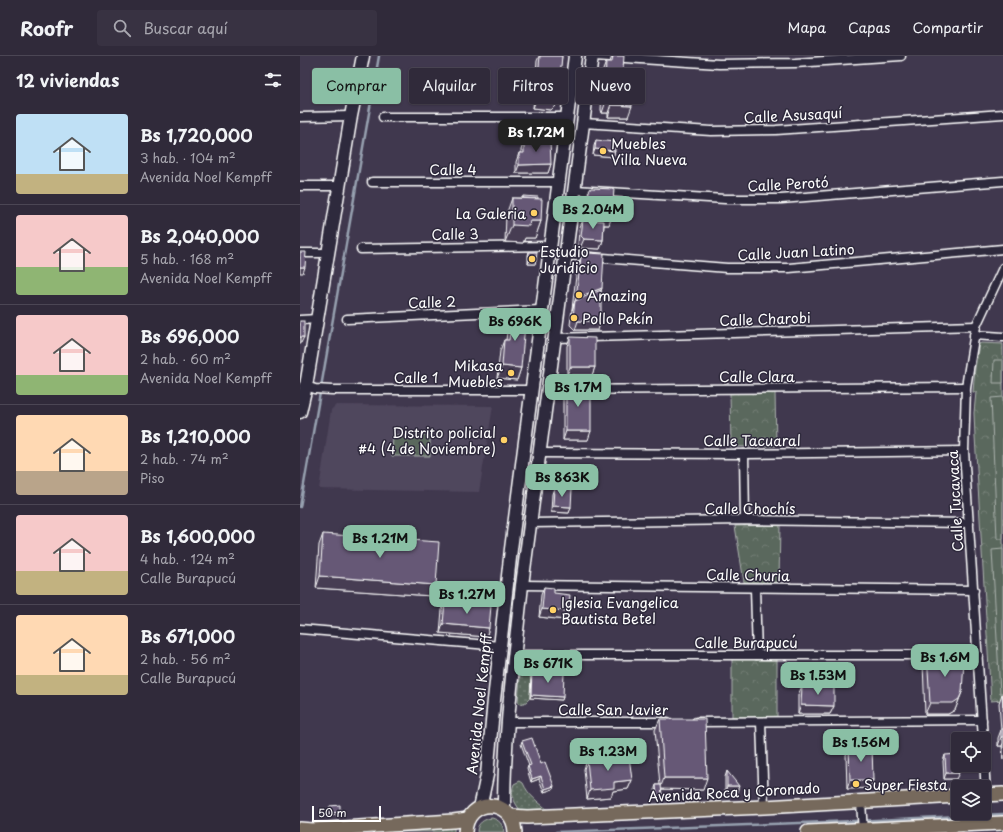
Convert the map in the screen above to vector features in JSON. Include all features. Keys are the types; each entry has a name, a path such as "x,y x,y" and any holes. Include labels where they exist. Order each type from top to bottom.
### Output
{"main road":[{"path":"300,412 307,387 351,116 363,56"},
{"name":"Avenida Noel Kempff","path":"480,808 488,775 511,550 575,56"},
{"path":"515,832 514,823 508,813 504,777 515,651 522,585 593,56"},
{"path":"566,122 570,136 567,171 575,190"},
{"path":"550,242 564,200 569,193 575,190"},
{"path":"541,449 538,405 536,396 532,390 540,380 555,341"},
{"path":"511,550 512,579 514,583 522,585"},
{"path":"505,604 512,605 514,608 515,651"},
{"path":"498,666 501,684 502,708 504,717 509,722"},
{"path":"991,795 1003,794"},
{"name":"Avenida Roca y Coronado","path":"480,808 493,806 508,813 527,817 764,807 861,807 951,797"},
{"path":"465,832 468,819 473,812 480,808"},
{"path":"300,829 312,830 453,822 468,819"},
{"path":"808,832 1003,823"}],"street":[{"path":"593,56 719,64 901,56"},
{"name":"Calle Asusaquí","path":"583,123 711,131 776,130 1003,114"},
{"path":"300,117 351,116"},
{"path":"383,117 566,122"},
{"name":"Calle Perotó","path":"575,190 725,199 781,199 1003,181"},
{"name":"Calle 4","path":"372,182 559,182"},
{"path":"300,186 340,186"},
{"name":"Calle 3","path":"361,249 550,242"},
{"name":"Calle Juan Latino","path":"566,255 726,268 790,268 1003,249"},
{"path":"300,253 329,253"},
{"name":"Calle Tucavaca","path":"983,732 964,451 966,387 976,326 1003,268"},
{"name":"Calle 2","path":"347,319 541,310"},
{"path":"300,320 318,319"},
{"name":"Calle Charobi","path":"555,341 976,326"},
{"path":"974,335 1003,337"},
{"name":"Calle 1","path":"307,387 332,390 532,390"},
{"name":"Calle Clara","path":"548,390 966,387"},
{"name":"Calle Tacuaral","path":"541,449 744,454 964,451"},
{"path":"744,454 745,520"},
{"name":"Calle Chochís","path":"531,523 745,520 969,523"},
{"name":"Calle Churia","path":"522,585 974,590"},
{"path":"755,588 758,655"},
{"path":"300,629 500,646"},
{"name":"Calle Burapucú","path":"515,651 758,655 978,655"},
{"path":"691,722 982,720"},
{"name":"Calle San Javier","path":"509,722 675,722"},
{"path":"761,722 764,807"},
{"path":"861,807 862,829"}],"shaded area":[{"path":"336,405 493,406 479,492 319,489 331,410"}],"green space":[{"path":"979,344 1003,344 1003,700 991,701 975,436 974,413 976,392 973,392 975,368"},
{"path":"994,360 1003,360 1003,383 993,383"},
{"path":"730,392 775,392 776,446 731,447"},
{"path":"1003,397 1003,539 997,539 991,398"},
{"path":"393,435 430,435 430,456 392,456"},
{"path":"780,525 779,582 744,582 735,526"},
{"path":"1003,549 1003,693 1000,693 992,550"},
{"path":"732,659 777,660 777,717 732,717"},
{"path":"525,661 530,661 532,664 530,698 521,704 518,702 521,665"},
{"path":"520,781 534,798 548,810 520,810 514,801 512,791 514,784"},
{"path":"492,818 500,823 504,832 477,832 478,826 482,822 486,819"},
{"path":"454,826 454,832 345,832"}],"building":[{"path":"540,56 562,56 561,68 539,68"},
{"path":"613,56 624,56 623,68 606,68 606,62 612,62"},
{"path":"612,104 632,104 632,106"},
{"path":"550,140 551,164 519,165 519,153 524,153 524,141"},
{"path":"596,140 614,142 615,151 595,149"},
{"path":"591,188 614,189 612,216 586,215 589,191"},
{"path":"523,196 538,197 538,199 523,198"},
{"path":"512,198 542,199 541,221 530,221 529,226 512,225"},
{"path":"583,220 604,221 603,240 584,239 581,236"},
{"path":"300,252 306,252 305,267 300,267"},
{"path":"529,252 537,252 536,261 529,261"},
{"path":"588,253 604,254 602,288 576,298 581,257"},
{"path":"601,290 601,321 578,321 573,316 575,301"},
{"path":"512,313 526,314 521,368 502,366 504,340 509,340"},
{"path":"300,321 304,321 304,337 300,337"},
{"path":"570,337 595,338 595,367 570,367"},
{"path":"566,386 591,386 591,431 566,431"},
{"path":"554,488 572,489 571,507 553,506"},
{"path":"323,534 439,542 436,585 320,576"},
{"path":"544,587 554,588 554,593 570,595 568,611 542,609"},
{"path":"445,602 491,606 489,628 443,624"},
{"path":"927,653 957,653 958,662 964,661 962,692 959,699 953,703 930,703"},
{"path":"532,671 564,673 563,697 531,695"},
{"path":"802,686 834,687 834,706 801,705"},
{"path":"660,719 705,719 707,778 664,778"},
{"path":"1001,729 1003,729 1003,737 1001,737"},
{"path":"532,738 541,764 545,762 554,786 545,789 541,776 532,779 528,766 531,765 522,741"},
{"path":"849,746 872,746 873,780 850,780"},
{"path":"945,755 951,755 951,772 959,773 946,773"},
{"path":"629,756 632,780 614,782 614,788 590,790 587,760"},
{"path":"727,771 739,786 727,786"},
{"path":"656,785 661,785 662,795 657,795"},
{"path":"340,805 340,812 330,813 330,806"}],"waterway":[{"path":"300,507 379,56"},
{"path":"556,832 1003,814"}],"place":[{"name":"Muebles Villa Nueva","path":"603,151"},
{"name":"La Galeria","path":"534,213"},
{"name":"Estudio Juridicio","path":"532,259"},
{"name":"Amazing","path":"579,295"},
{"name":"Pollo Pekín","path":"574,318"},
{"name":"Mikasa Muebles","path":"511,373"},
{"name":"Distrito policial #4 (4 de Noviembre)","path":"504,440"},
{"name":"Iglesia Evangelica Bautista Betel","path":"553,610"},
{"name":"Super Fiesta","path":"856,784"}]}
